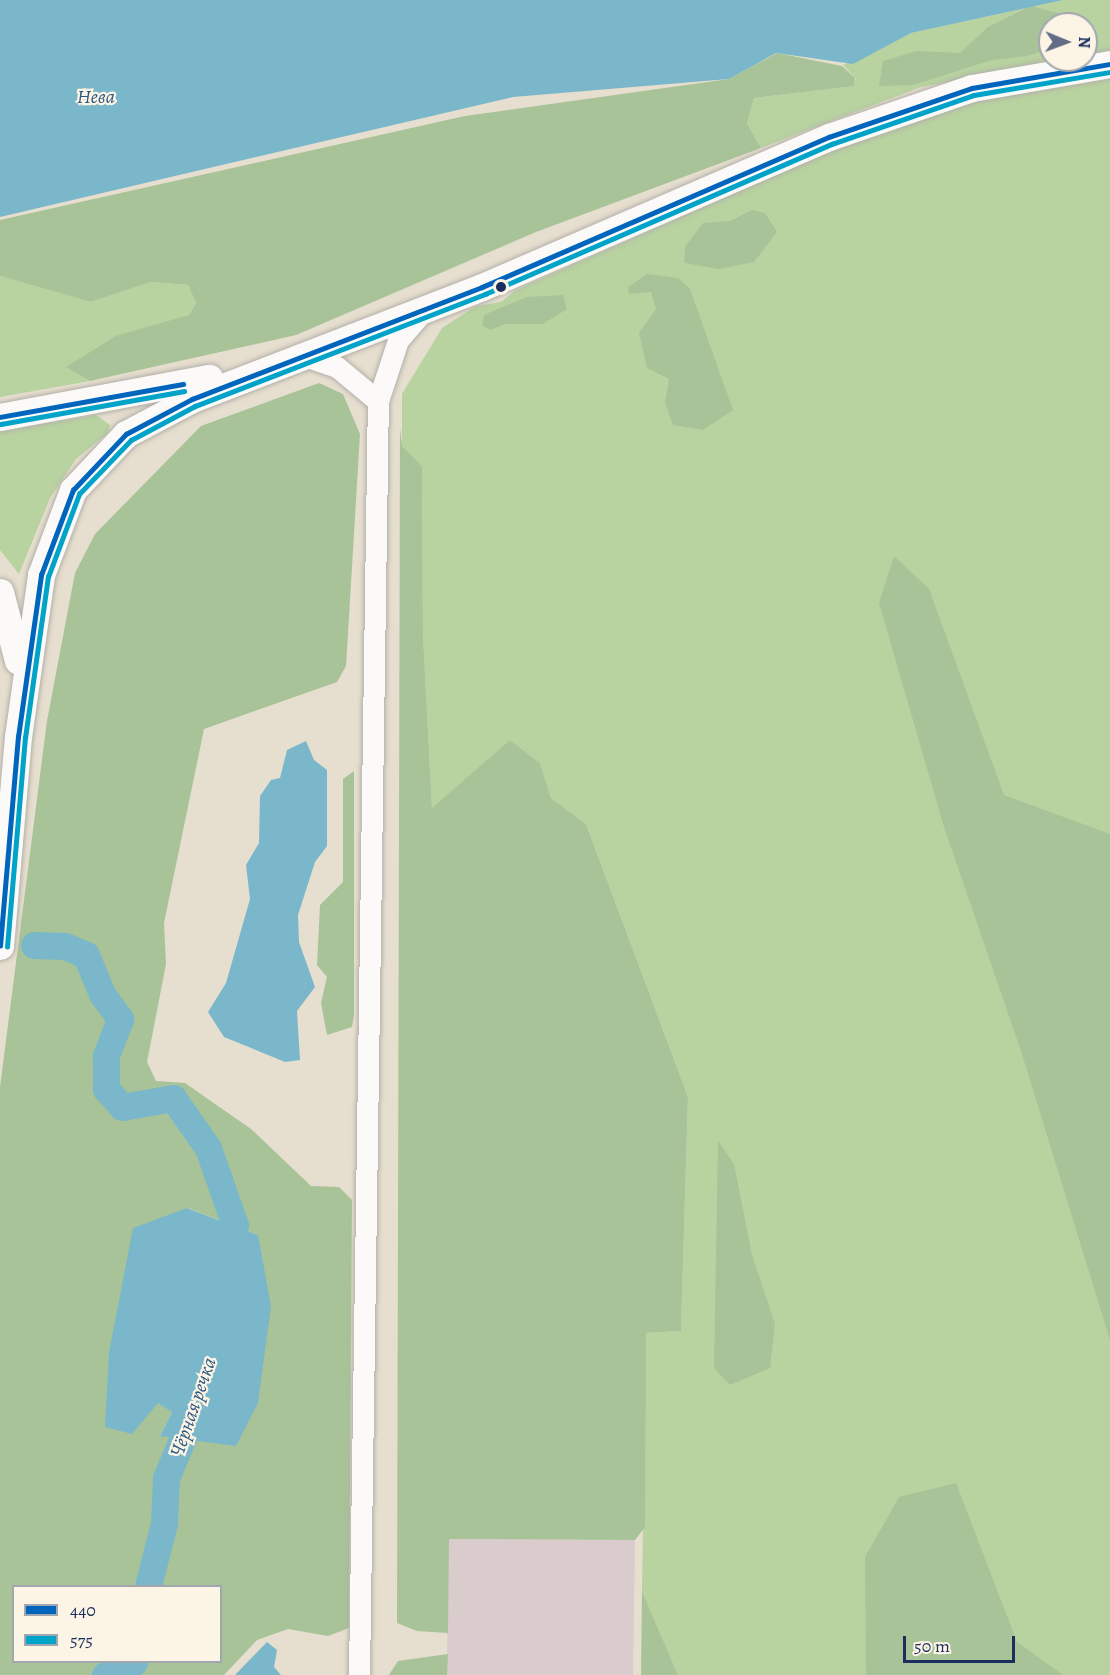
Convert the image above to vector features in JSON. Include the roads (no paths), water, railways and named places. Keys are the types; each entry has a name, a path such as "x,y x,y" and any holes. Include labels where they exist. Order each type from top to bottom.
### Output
{"main road":[{"path":"0,946 18,738 40,575 73,490 105,452 151,417 303,356 422,312 912,106 972,88 1110,64"},
{"path":"0,417 303,356"},
{"path":"0,592 18,662 18,738"}],"street":[{"path":"359,1675 378,401 398,340 422,312"},
{"path":"303,356 337,367 378,401"}],"water":[{"name":"Нева","path":"0,0 1063,0 911,33 853,64 776,53 729,79 513,97 0,217"},
{"path":"306,741 314,760 327,770 327,846 315,862 298,915 299,942 315,987 297,1011 300,1060 285,1062 224,1037 208,1012 226,983 250,899 246,865 259,843 260,796 271,780 280,778 287,750"},
{"path":"187,1208 258,1235 271,1306 258,1403 236,1446 160,1436 172,1412 158,1403 132,1434 105,1427 109,1352 133,1228"},
{"path":"267,1642 277,1650 274,1667 281,1675 235,1675"}],"waterway":[{"path":"34,945 65,946 86,955 102,994 120,1019 106,1056 106,1089 122,1107 173,1098 208,1148 235,1225 229,1261"},
{"name":"Чёрная речка","path":"148,1585 164,1523 166,1478 195,1409"},
{"name":"Чёрная речка","path":"105,1675 132,1663"}]}
